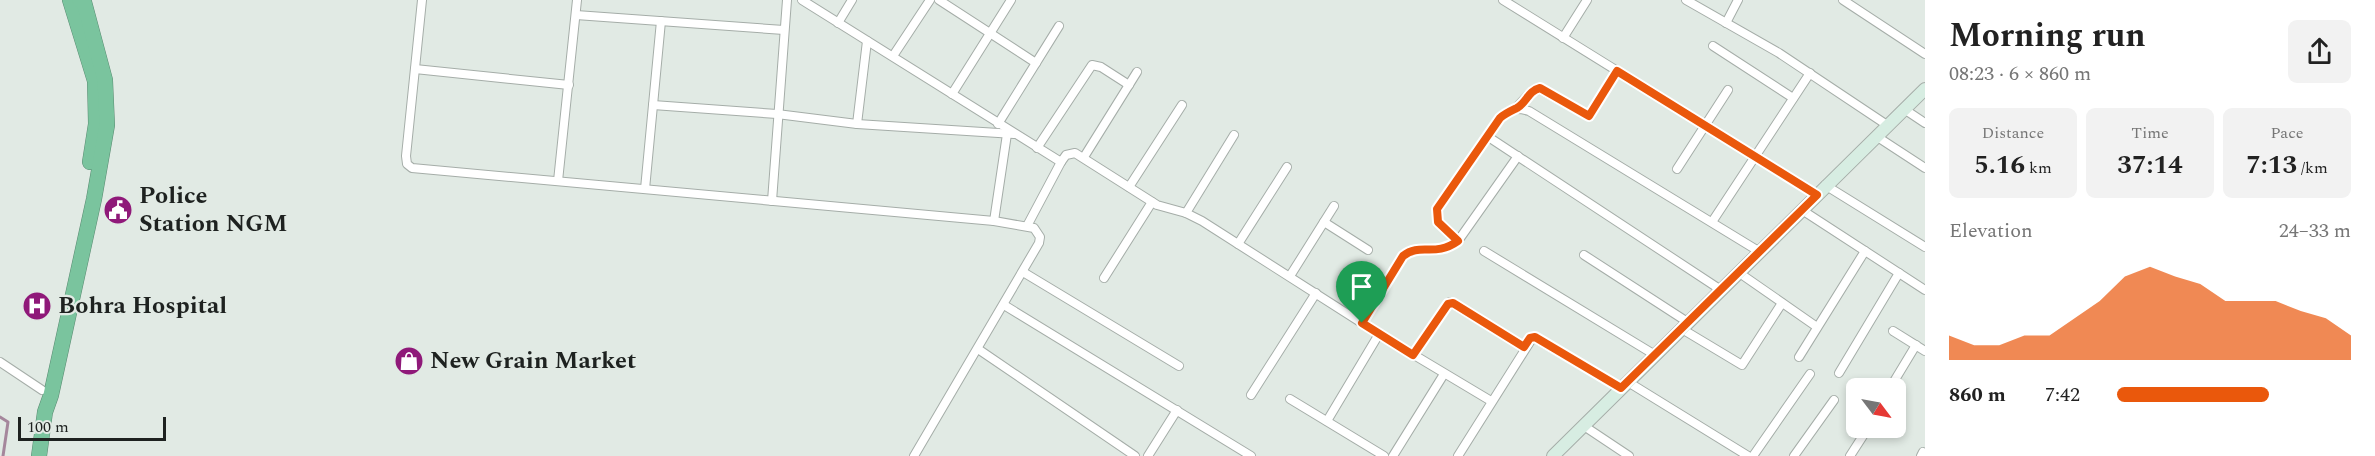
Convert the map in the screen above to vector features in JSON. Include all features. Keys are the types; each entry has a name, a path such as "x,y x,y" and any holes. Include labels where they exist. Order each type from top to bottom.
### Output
{"highway":[{"path":"39,456 45,412 51,395 94,199 106,125 100,80 79,0"},
{"path":"45,412 42,390 86,186 100,80"}],"street":[{"path":"422,0 406,156 407,164 419,169 994,221 1034,228 1040,237 1023,272 914,456"},
{"path":"558,181 577,0"},
{"path":"772,201 787,0"},
{"path":"802,0 952,94 1010,134 1061,162"},
{"path":"838,23 852,0"},
{"path":"893,56 930,0"},
{"path":"939,0 1036,63"},
{"path":"952,94 1011,0"},
{"path":"1503,0 1754,157 1821,190 1925,247"},
{"path":"1563,38 1587,0"},
{"path":"1686,0 1810,73 1887,125"},
{"path":"1726,23 1738,0"},
{"path":"1843,0 1925,54"},
{"path":"576,15 784,30"},
{"path":"645,189 662,21"},
{"path":"998,124 1059,27"},
{"path":"857,124 867,41"},
{"path":"1713,46 1793,98"},
{"path":"1037,148 1092,65 1101,67 1129,85"},
{"path":"415,69 569,85"},
{"path":"1458,241 1438,222 1437,209 1500,118 1509,110 1518,107 1530,93 1540,88 1589,116 1617,71"},
{"path":"1084,157 1137,72"},
{"path":"1712,222 1810,73"},
{"path":"1554,456 1925,89"},
{"path":"1677,170 1728,90"},
{"path":"653,105 777,114 857,124 1010,134"},
{"path":"1129,187 1182,105"},
{"path":"1518,107 1529,111 1761,252"},
{"path":"1904,109 1925,123"},
{"path":"994,221 1010,134"},
{"path":"1186,213 1234,135"},
{"path":"1487,136 1721,290"},
{"path":"1875,136 1925,168"},
{"path":"1028,226 1061,162 1071,153 1084,157 1152,202 1186,213 1238,244 1443,374 1491,401"},
{"path":"1362,323 1403,256 1410,251 1446,249 1458,241 1518,156"},
{"path":"1238,244 1287,167"},
{"path":"1104,278 1152,202"},
{"path":"1290,276 1334,206"},
{"path":"1802,210 1925,290"},
{"path":"1324,222 1368,250"},
{"path":"1484,251 1655,355"},
{"path":"1799,357 1865,251"},
{"path":"1584,255 1742,365 1782,303"},
{"path":"1023,272 1179,366"},
{"path":"1738,272 1817,327"},
{"path":"1839,373 1899,273"},
{"path":"1251,395 1316,293"},
{"path":"1413,355 1450,302 1524,347"},
{"path":"1004,305 1251,456"},
{"path":"1893,331 1925,351"},
{"path":"1327,421 1379,334"},
{"path":"1458,456 1524,347 1530,338 1535,337 1624,385 1736,453 1748,456"},
{"path":"1896,378 1916,345"},
{"path":"978,349 1135,456"},
{"path":"0,362 42,390"},
{"path":"1393,456 1443,374"},
{"path":"1753,456 1810,374"},
{"path":"1290,399 1384,456"},
{"path":"1794,456 1834,400"},
{"path":"1148,456 1177,410"},
{"path":"1584,426 1629,456"},
{"path":"1850,456 1862,438"}],"waterway":[{"path":"0,417 8,422 3,456"}],"place":[{"name":"Police Station NGM","path":"118,210"},
{"name":"Bohra Hospital","path":"37,306"},
{"name":"New Grain Market","path":"409,361"}],"route":[{"path":"1617,71 1817,195 1621,388 1535,337 1530,338 1524,347 1450,302 1413,355 1362,323 1403,256 1410,251 1446,249 1458,241 1438,222 1437,209 1442,199 1500,118 1509,110 1518,107 1535,89 1545,90 1589,116 1617,71"}]}
